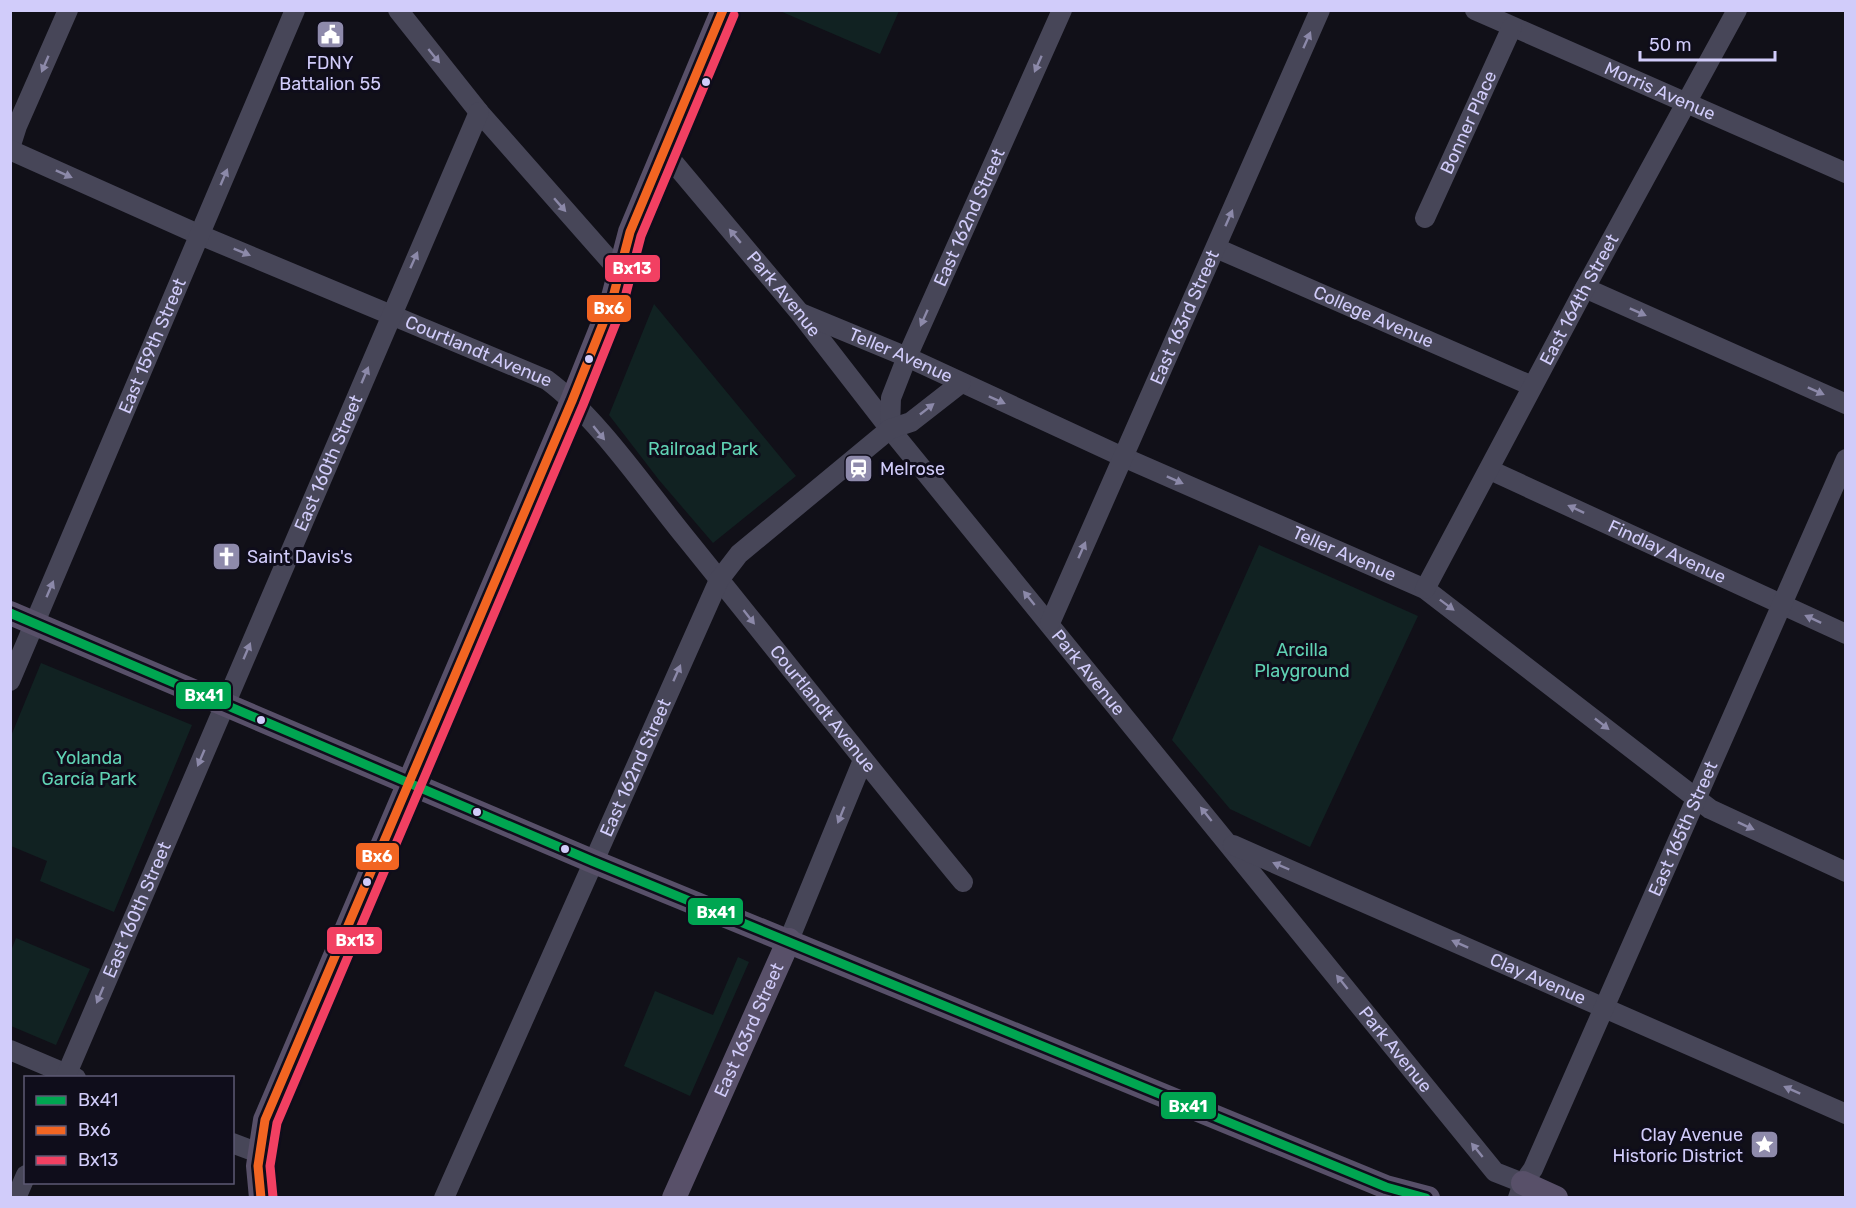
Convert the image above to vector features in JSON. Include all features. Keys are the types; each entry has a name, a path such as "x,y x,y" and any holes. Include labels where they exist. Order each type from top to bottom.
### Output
{"main road":[{"path":"261,1197 258,1153 265,1120 572,401 612,301 630,232 723,10"},
{"path":"10,613 410,781 592,861 789,940 1395,1194 1428,1197"},
{"name":"East 163rd Street","path":"674,1197 789,940"},
{"path":"1521,1190 1556,1197"}],"street":[{"path":"10,149 17,126 68,10"},
{"name":"East 159th Street","path":"10,681 295,10"},
{"path":"398,10 479,112 620,272"},
{"name":"East 162nd Street","path":"890,429 891,398 907,357 1062,10"},
{"name":"East 163rd Street","path":"1050,623 1320,10"},
{"name":"Morris Avenue","path":"1475,10 1845,173"},
{"name":"East 164th Street","path":"1425,589 1490,470 1532,386 1737,10"},
{"name":"Bonner Place","path":"1425,218 1512,27"},
{"name":"East 160th Street","path":"69,1076 224,704 479,112"},
{"name":"Courtlandt Avenue","path":"10,149 200,235 547,380 572,401 963,882"},
{"name":"Park Avenue","path":"663,150 800,313 890,429 1495,1172 1521,1190"},
{"name":"College Avenue","path":"1216,248 1532,386"},
{"path":"1585,288 1845,404"},
{"name":"Teller Avenue","path":"800,313 907,357 1123,457 1425,589 1710,809 1845,872"},
{"name":"East 162nd Street","path":"444,1197 719,580 739,554 890,429 910,422 961,383"},
{"name":"East 165th Street","path":"1521,1190 1533,1169 1696,797 1750,680 1845,459"},
{"name":"Findlay Avenue","path":"1490,470 1845,634"},
{"name":"East 163rd Street","path":"789,940 863,760"},
{"name":"Clay Avenue","path":"1230,844 1845,1114"},
{"path":"10,1050 69,1076"},
{"path":"234,1144 258,1153"},
{"path":"16,1197 24,1179"}],"green space":[{"path":"780,11 899,11 880,54"},
{"name":"Railroad Park","path":"654,304 796,476 713,543 659,480 609,415"},
{"name":"Arcilla Playground","path":"1259,545 1418,616 1310,847 1230,809 1172,740"},
{"name":"Yolanda García Park","path":"41,663 192,725 114,912 40,881 47,861 11,846 11,736"},
{"path":"16,938 90,969 56,1045 11,1026 11,951"},
{"path":"738,957 749,962 690,1096 624,1066 655,991 713,1015"}],"transit line":[{"name":"Bx6","path":"261,1198 258,1166 265,1120 572,401 612,301 630,232 723,10"},
{"name":"Bx13","path":"273,1197 270,1166 277,1123 583,405 623,305 641,236 734,15"},
{"name":"Bx41","path":"10,613 592,861 1386,1187 1426,1198"}],"place":[{"name":"FDNY Battalion 55","path":"330,34"},
{"name":"Melrose","path":"859,469"},
{"name":"Saint Davis's","path":"226,557"},
{"name":"Clay Avenue Historic District","path":"1764,1145"}]}
